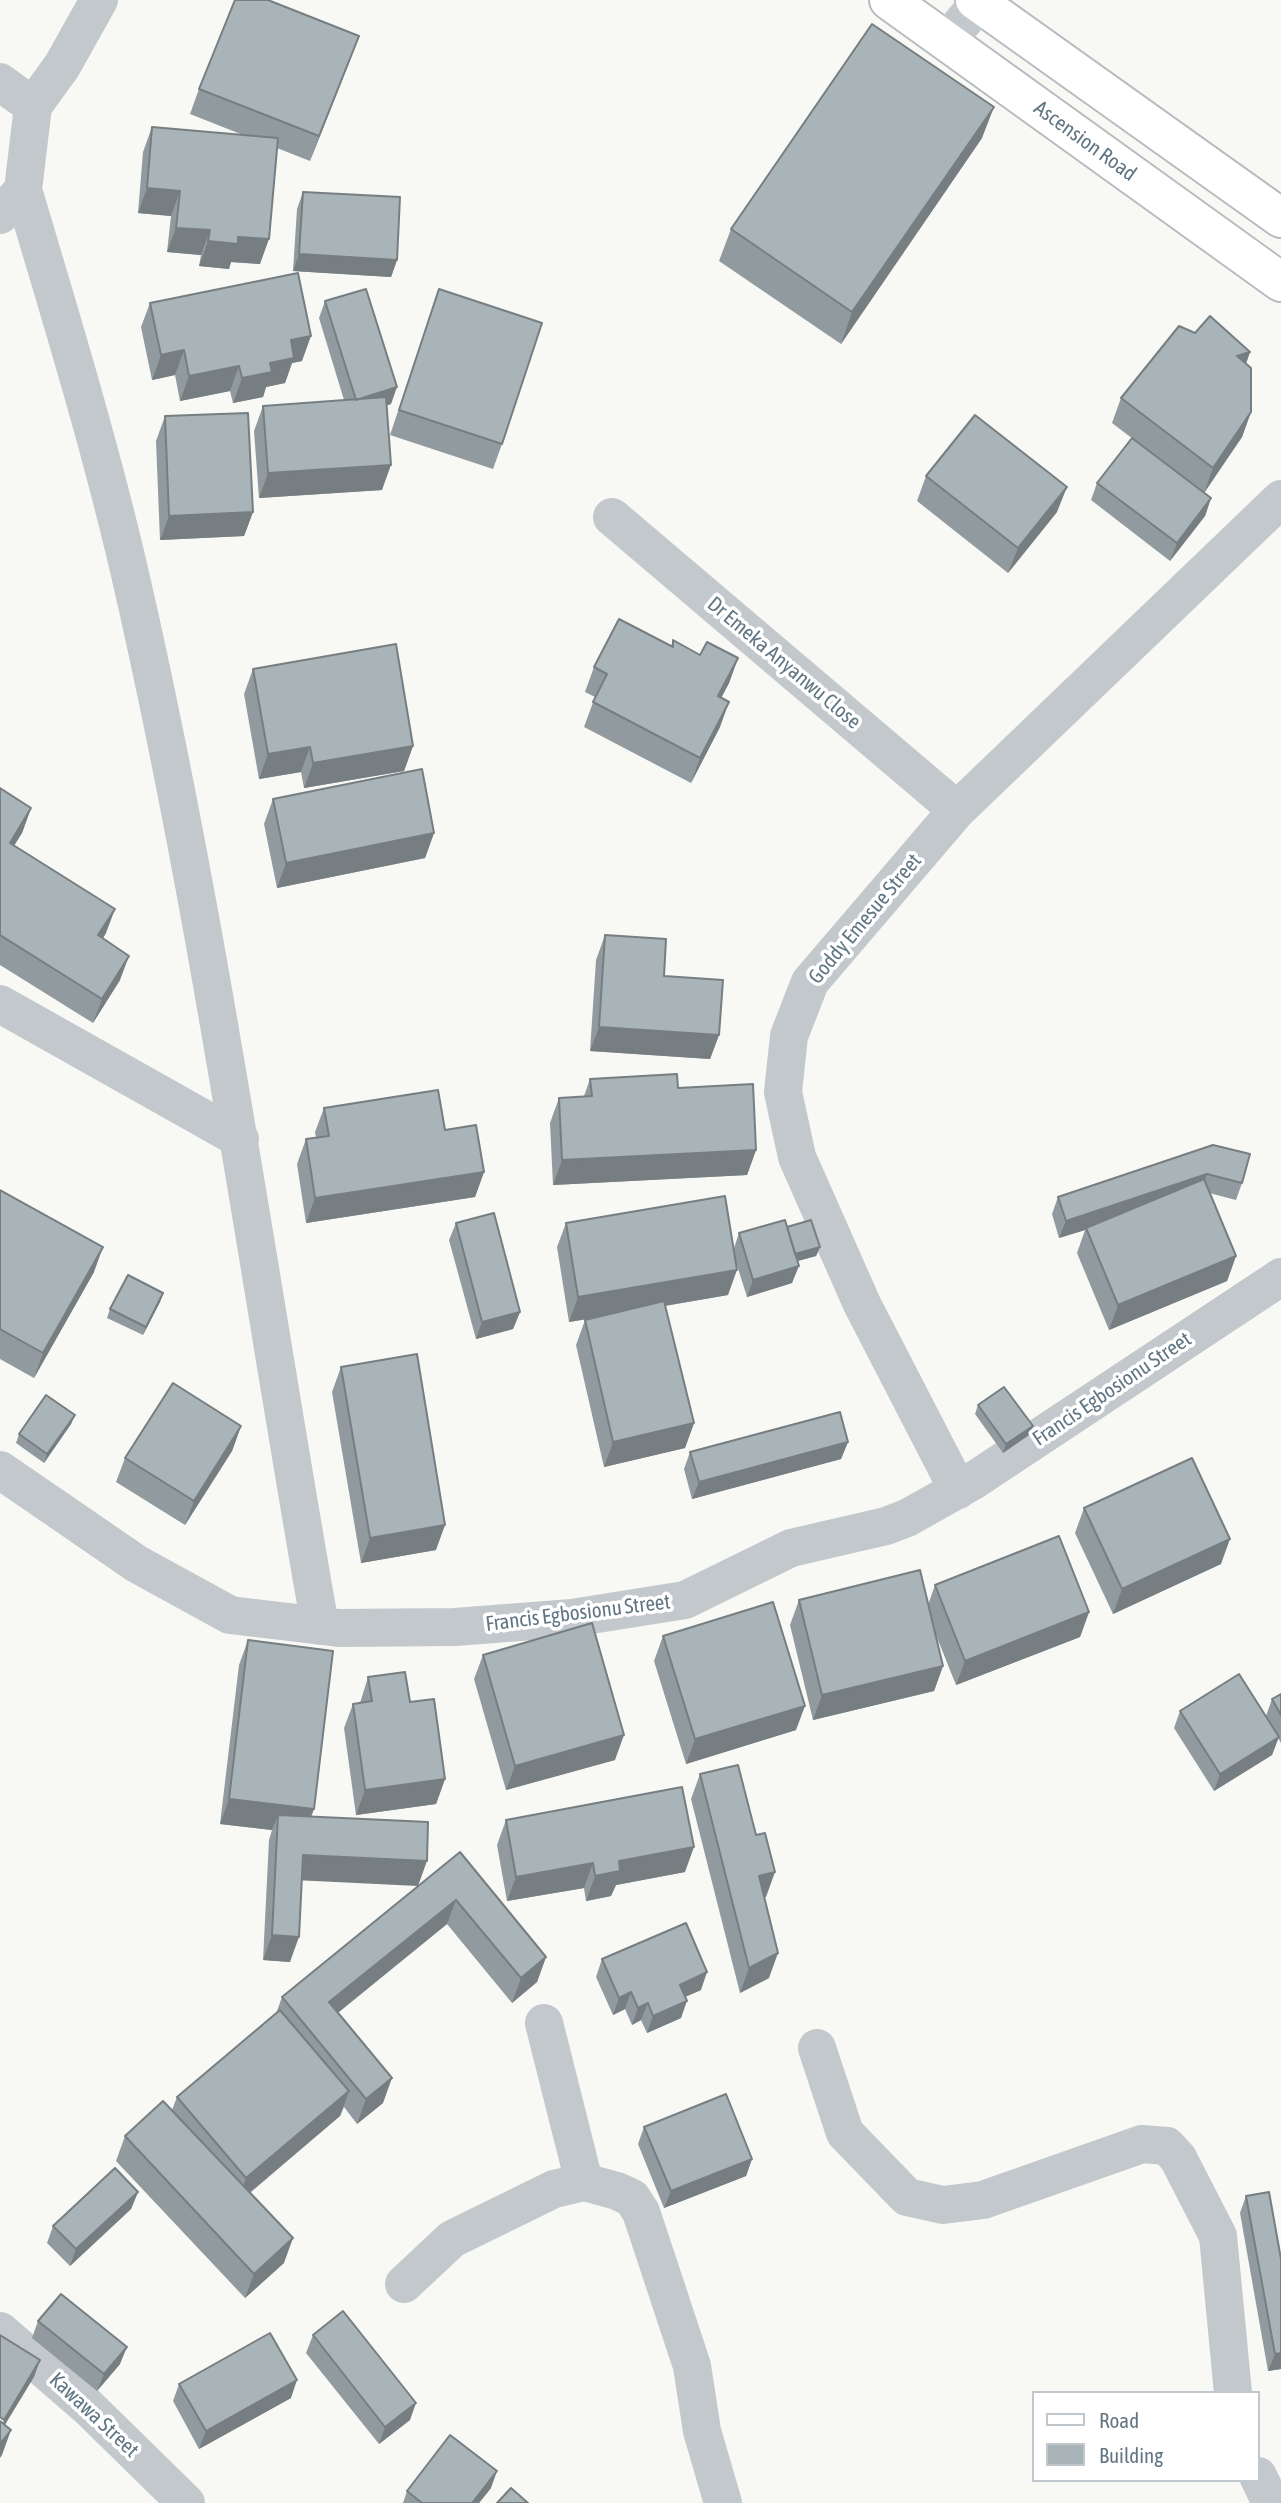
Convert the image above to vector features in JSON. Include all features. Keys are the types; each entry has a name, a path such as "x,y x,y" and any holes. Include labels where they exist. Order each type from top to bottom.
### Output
{"main road":[{"name":"Ascension Road","path":"889,0 1281,282"},
{"path":"978,1 1281,218"}],"street":[{"path":"99,0 62,66 33,106 12,202 103,468 130,574 184,838 240,1139 277,1382 320,1626"},
{"path":"947,41 978,1"},
{"path":"0,82 33,106"},
{"name":"Goddy Emesue Street","path":"958,1490 862,1304 797,1157 783,1092 789,1036 810,982 957,810 1281,499"},
{"name":"Dr Emeka Anyanwu Close","path":"612,517 957,810"},
{"path":"0,1004 240,1139"},
{"name":"Francis Egbosionu Street","path":"0,1470 137,1564 230,1615 320,1626 455,1627 572,1618 685,1600 791,1548 886,1526 907,1518 958,1490 1281,1277"},
{"path":"544,2023 584,2182"},
{"path":"817,2048 845,2133 907,2197 943,2205 983,2200 1142,2144 1167,2146 1178,2158 1218,2236 1233,2391"},
{"path":"404,2284 452,2239 554,2189 584,2182 632,2198 642,2211 692,2366 702,2431 723,2503"},
{"name":"Kawawa Street","path":"0,2331 88,2407 186,2503"},
{"path":"1260,2480 1271,2503"}],"building":[{"path":"235,0 268,0 359,36 319,136 199,89"},
{"path":"872,24 994,107 852,312 731,229"},
{"path":"152,127 278,138 269,239 238,237 238,244 208,241 210,230 176,228 180,191 147,188"},
{"path":"303,192 400,197 397,260 299,254"},
{"path":"298,273 311,336 291,340 294,358 270,363 272,372 242,378 239,366 189,376 184,350 161,355 150,303"},
{"path":"366,289 397,387 356,400 325,301"},
{"path":"439,289 542,323 502,444 399,410"},
{"path":"1210,316 1250,352 1237,356 1251,368 1251,412 1213,468 1121,398 1179,326 1195,333"},
{"path":"386,397 391,465 268,473 263,406"},
{"path":"248,413 253,512 169,516 165,416"},
{"path":"975,415 1067,487 1018,548 926,476"},
{"path":"1132,438 1211,498 1177,543 1097,483"},
{"path":"619,619 673,647 673,640 700,655 707,642 738,658 718,696 729,702 700,758 593,702 607,674 594,667"},
{"path":"396,644 413,746 313,763 310,747 268,754 253,669"},
{"path":"422,769 434,833 286,863 273,799"},
{"path":"0,788 31,808 10,843 115,909 98,935 129,956 102,999 0,935"},
{"path":"605,935 666,939 664,976 723,980 719,1035 599,1027"},
{"path":"677,1074 678,1088 753,1084 756,1150 562,1160 559,1098 592,1096 590,1079"},
{"path":"438,1090 445,1130 476,1125 484,1172 315,1198 306,1139 329,1136 324,1108"},
{"path":"1213,1145 1250,1154 1242,1183 1207,1174 1066,1221 1058,1197"},
{"path":"1204,1179 1236,1256 1118,1305 1086,1228"},
{"path":"0,1190 103,1247 43,1353 0,1329"},
{"path":"725,1196 737,1270 578,1297 566,1223"},
{"path":"494,1213 520,1312 482,1322 456,1223"},
{"path":"785,1220 799,1266 753,1280 739,1233"},
{"path":"811,1220 820,1247 795,1254 787,1227"},
{"path":"128,1275 163,1293 146,1327 110,1309"},
{"path":"664,1301 694,1423 613,1442 585,1320"},
{"path":"417,1354 445,1525 370,1538 341,1367"},
{"path":"173,1383 241,1426 194,1501 125,1458"},
{"path":"1004,1387 1033,1426 1006,1444 978,1405"},
{"path":"46,1395 75,1415 47,1454 19,1434"},
{"path":"840,1412 848,1442 699,1482 690,1452"},
{"path":"1192,1458 1230,1539 1122,1589 1084,1508"},
{"path":"1059,1536 1089,1612 965,1661 935,1585"},
{"path":"920,1570 943,1666 822,1695 799,1600"},
{"path":"773,1602 805,1706 695,1739 663,1636"},
{"path":"592,1623 624,1735 515,1766 483,1655"},
{"path":"248,1640 333,1651 314,1809 229,1799"},
{"path":"405,1672 410,1702 434,1699 445,1779 365,1790 353,1704 372,1701 368,1677"},
{"path":"1239,1674 1279,1737 1220,1774 1180,1711"},
{"path":"1281,1694 1281,1715 1272,1699"},
{"path":"738,1765 756,1835 765,1833 775,1872 759,1876 778,1953 749,1968 700,1774"},
{"path":"682,1787 694,1847 619,1861 620,1871 595,1876 593,1863 516,1877 506,1820"},
{"path":"278,1815 428,1822 427,1861 303,1855 299,1937 272,1935"},
{"path":"460,1852 546,1957 521,1978 456,1900 329,2002 392,2078 366,2099 282,1997"},
{"path":"686,1923 707,1972 680,1985 687,2001 653,2016 648,2003 638,2008 631,1992 619,1998 602,1959"},
{"path":"280,2010 349,2091 246,2178 177,2097"},
{"path":"726,2094 752,2159 671,2191 644,2127"},
{"path":"163,2101 293,2238 254,2274 125,2136"},
{"path":"115,2168 138,2192 76,2249 53,2226"},
{"path":"1269,2192 1281,2259 1281,2353 1275,2354 1246,2196"},
{"path":"61,2294 127,2347 104,2374 38,2321"},
{"path":"343,2311 416,2403 385,2427 313,2335"},
{"path":"270,2333 297,2380 206,2431 179,2384"},
{"path":"0,2335 40,2360 4,2420 0,2417"},
{"path":"0,2421 11,2430 0,2444"},
{"path":"450,2435 497,2471 472,2503 422,2503 407,2491"},
{"path":"511,2488 528,2503 497,2503"}]}
